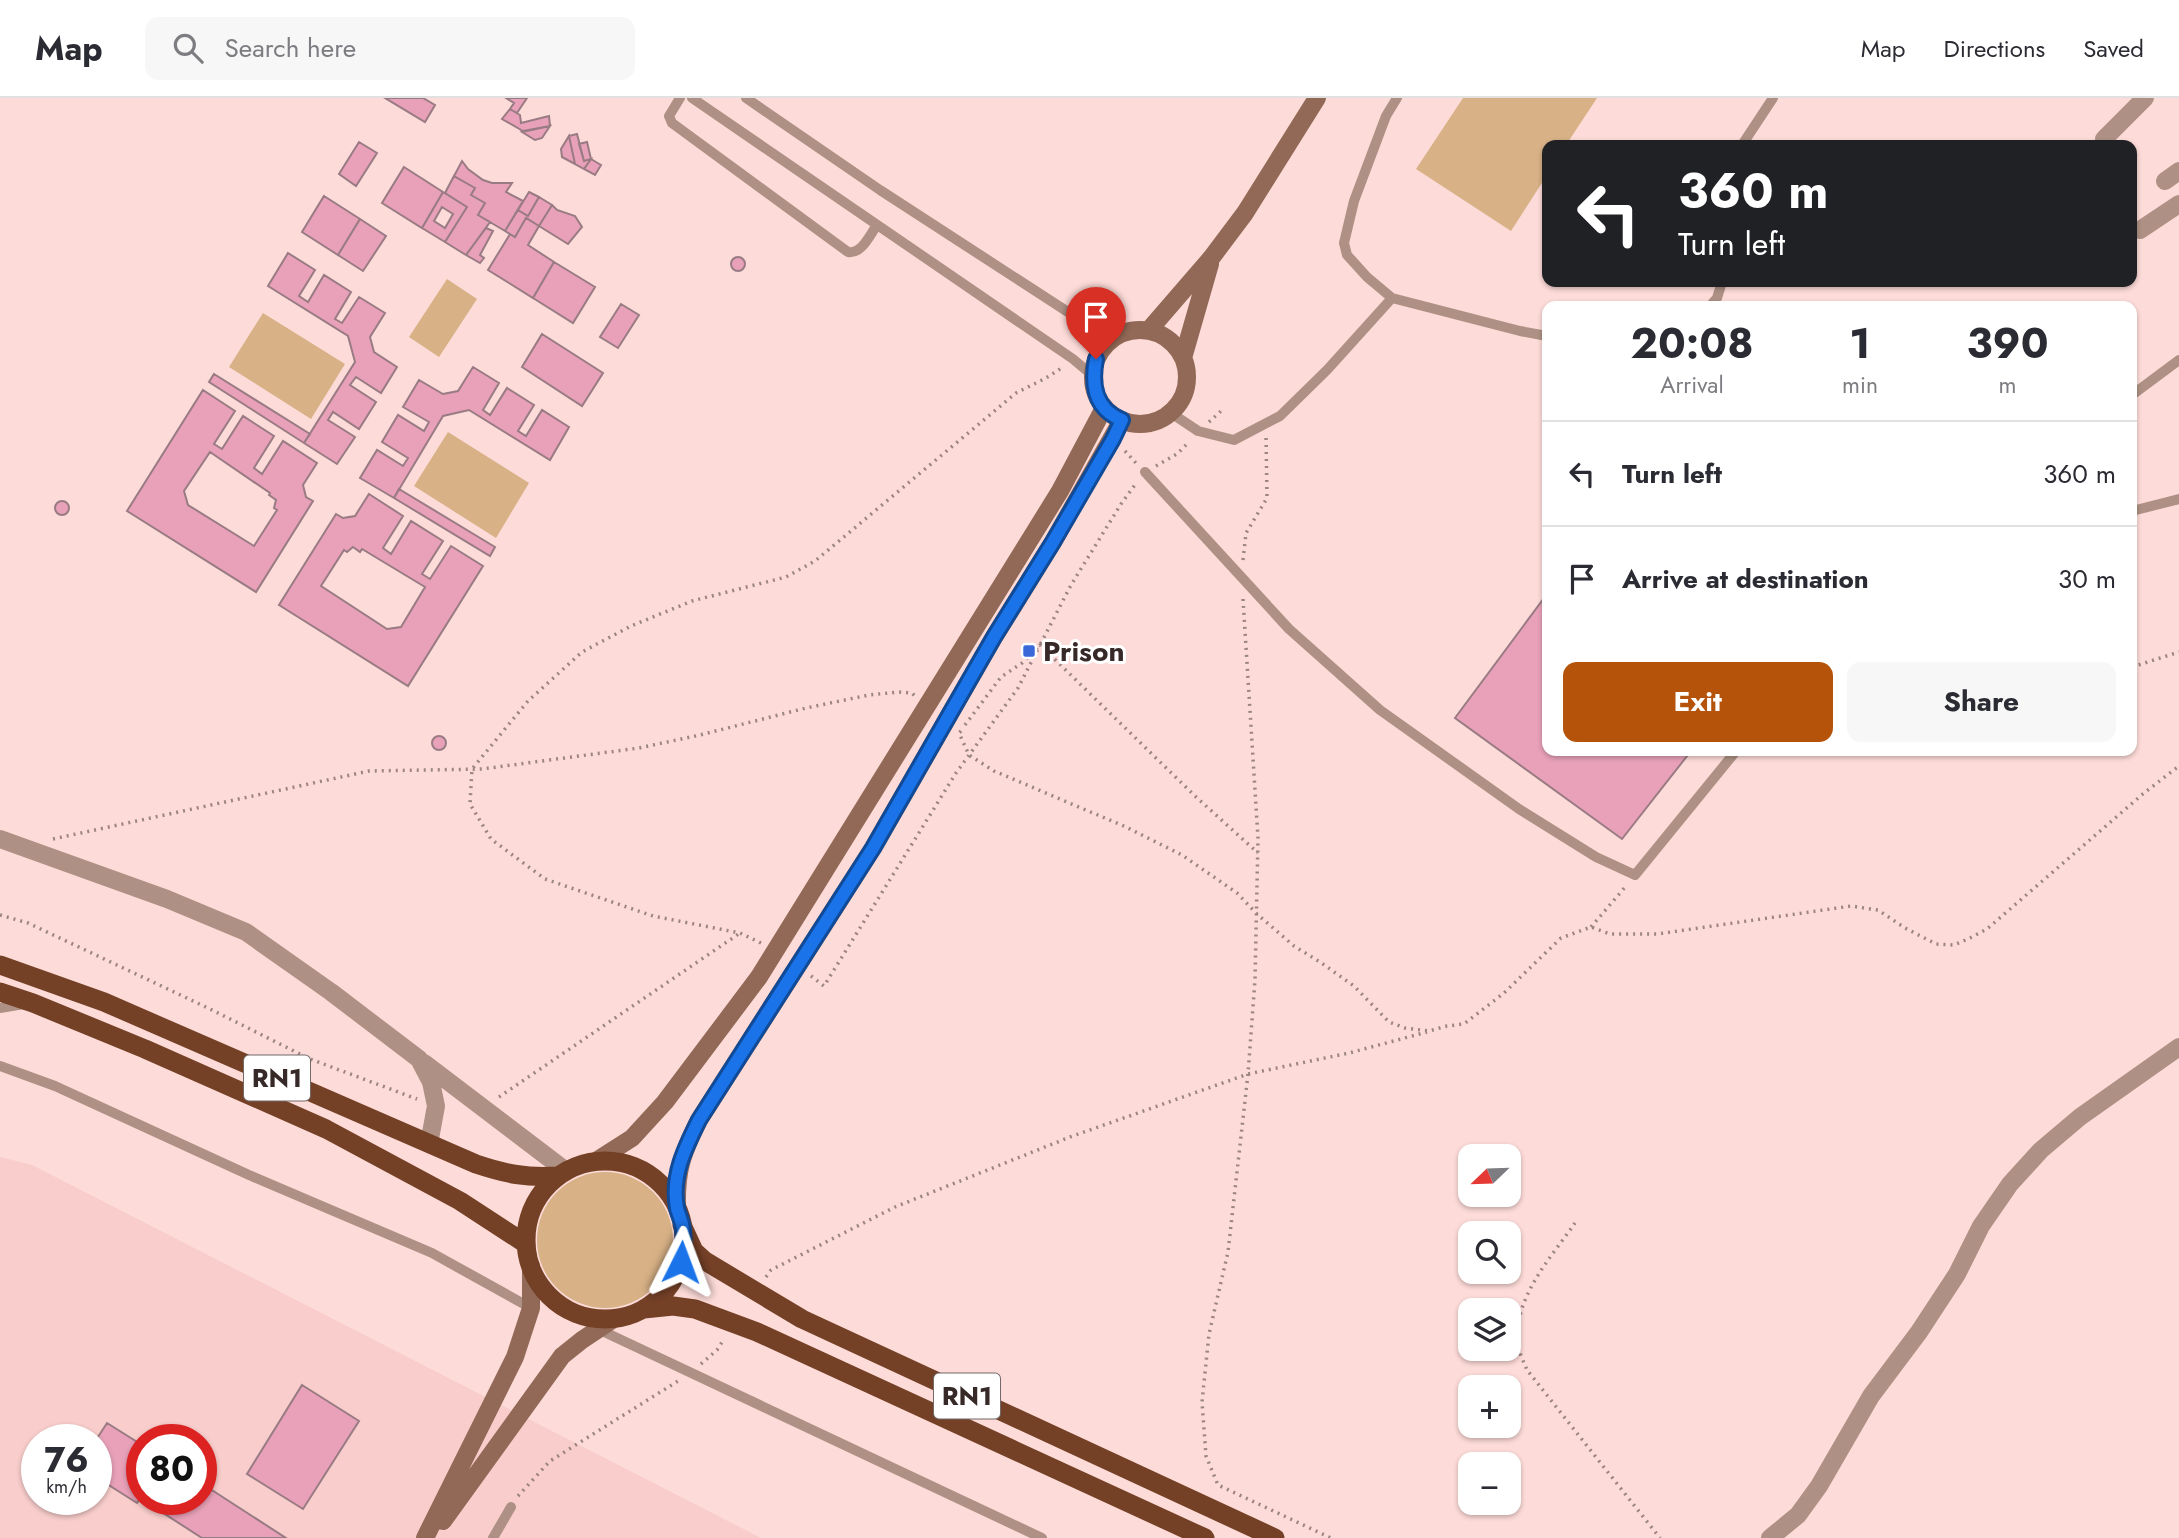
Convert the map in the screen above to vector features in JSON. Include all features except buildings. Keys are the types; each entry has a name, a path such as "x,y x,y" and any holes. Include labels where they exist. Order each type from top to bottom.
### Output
{"highway":[{"name":"RN1","path":"0,965 104,1002 504,1174 530,1178 562,1174 596,1161 621,1162 644,1171 664,1187 689,1241 699,1256 802,1319 1275,1538"},
{"name":"RN1","path":"0,992 145,1049 326,1129 460,1201 526,1244"},
{"name":"RN1","path":"562,1174 542,1192 531,1211 526,1244 531,1266 542,1287 559,1304 580,1315 603,1319 644,1309 673,1306 695,1309 757,1332 1205,1538"},
{"name":"RN1","path":"644,1309 663,1293 677,1273 683,1249 680,1217"}],"main road":[{"path":"1149,330 1212,257 1245,213 1317,98"},
{"path":"1183,358 1212,257"},
{"path":"1133,330 1149,330 1175,345 1183,358 1187,373 1186,388 1181,402 1171,413 1158,421 1143,425 1128,423 1114,417 1104,408 1095,391 1093,375 1096,359 1104,345 1117,335 1133,330"},
{"path":"596,1161 632,1138 665,1102 759,978 1060,491 1104,408"},
{"path":"680,1217 676,1181 682,1153 699,1120 953,727 1122,420"},
{"path":"425,1538 515,1357 531,1308 531,1266"},
{"path":"431,1538 562,1356 615,1318"}],"street":[{"path":"2104,139 2146,98"},
{"path":"2140,230 2179,204"},
{"path":"0,839 167,899 246,932 419,1059 562,1174"},
{"path":"1770,1538 1798,1515 1819,1486 1871,1396 1919,1332 1956,1274 1981,1226 2010,1184 2041,1150 2080,1117 2179,1047"},
{"path":"419,1059 431,1082 436,1106 429,1144"}],"lane":[{"path":"680,98 669,117 672,123 848,253 859,250 877,225"},
{"path":"692,98 1093,375"},
{"path":"746,98 880,190 1111,340"},
{"path":"1397,98 1386,116 1354,201 1344,243 1347,255 1392,298 1542,335"},
{"path":"1745,140 1773,98"},
{"path":"1171,413 1198,431 1234,440 1280,416 1327,370 1392,298"},
{"path":"2137,391 2179,360"},
{"path":"1145,472 1289,629 1380,710 1519,809 1596,857 1635,876 1732,756"},
{"path":"2137,510 2179,499"},
{"path":"0,1008 33,1003"},
{"path":"0,1066 55,1086 249,1175 432,1252 531,1308"},
{"path":"598,1329 1042,1538"},
{"path":"493,1538 512,1507"}],"path":[{"path":"776,951 740,933 653,916 545,879 491,839 470,804 472,769 528,701 582,652 631,626 692,601 786,577 815,561 1016,393 1046,378 1073,359"},
{"path":"798,966 824,986 969,755 1018,688 1071,585 1121,503 1145,472 1177,454 1221,411"},
{"path":"1113,439 1145,472"},
{"path":"1040,645 1022,663 1000,677 953,727 969,755 994,771 1126,827 1182,855 1237,893 1256,914 1294,946 1354,986 1389,1022 1405,1028 1429,1031"},
{"path":"1040,645 1195,796 1258,853"},
{"path":"2137,665 2179,652"},
{"path":"22,846 369,771 472,769 639,748 869,695 899,692 912,694 927,707"},
{"path":"1251,701 1258,853 1255,980 1248,1074 1228,1252 1209,1334 1202,1402 1206,1456 1218,1485 1331,1538"},
{"path":"1591,927 1610,934 1657,934 1851,906 1878,910 1936,944 1954,945 1987,929 2179,766"},
{"path":"756,1291 771,1270 895,1207 1070,1137 1248,1074 1464,1024 1504,993 1561,938 1591,927 1635,876"},
{"path":"1575,1223 1523,1302 1518,1323 1518,1347 1527,1370 1660,1538"},
{"path":"512,1507 519,1495 550,1461 690,1374 717,1350 734,1324"}],"shaded area":[{"path":"1463,98 1597,98 1569,140 1542,140 1542,183 1511,231 1416,169"},
{"path":"447,279 477,299 439,357 409,337"},
{"path":"263,313 345,364 311,419 229,367"},
{"path":"448,432 529,483 496,538 414,486"},
{"path":"0,1157 32,1165 761,1538 0,1538"},
{"path":"605,1172 631,1177 653,1192 668,1214 673,1240 668,1266 653,1288 631,1303 605,1308 579,1303 557,1288 542,1266 537,1240 542,1214 557,1192 579,1177"}],"place":[{"name":"Prison","path":"1029,651"}],"route":[{"path":"681,1262 684,1237 677,1208 676,1181 682,1153 699,1120 873,848 1122,420 1114,417 1102,406 1095,391 1093,375 1096,359"}]}
